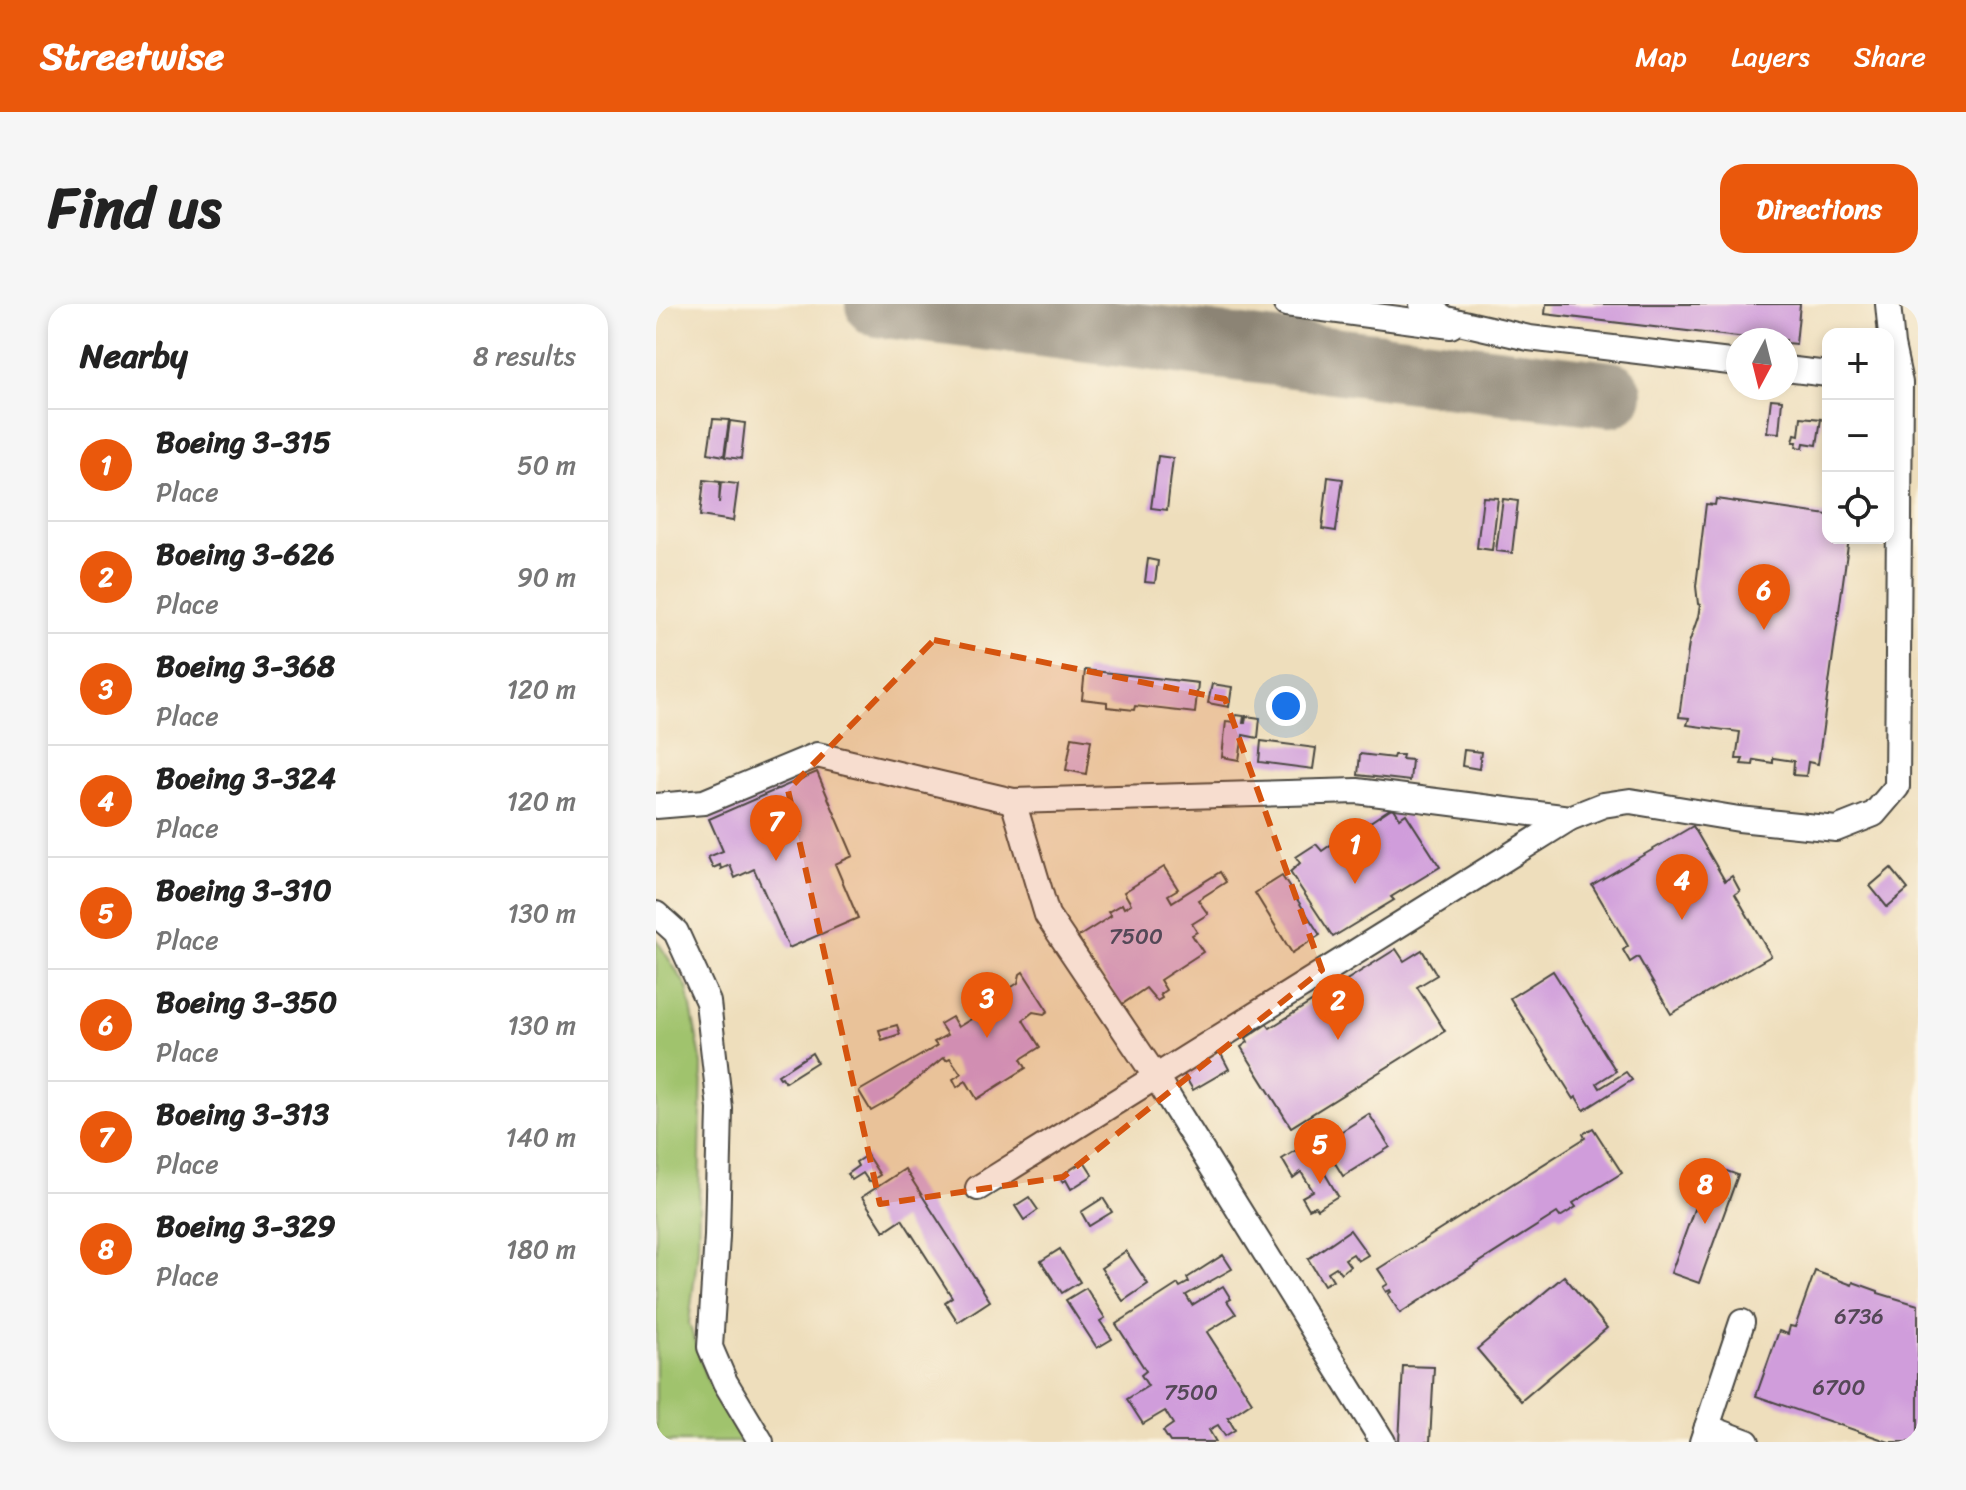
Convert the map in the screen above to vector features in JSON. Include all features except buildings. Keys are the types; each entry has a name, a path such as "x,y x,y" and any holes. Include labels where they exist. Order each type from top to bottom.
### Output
{"lane":[{"path":"1286,304 1488,330"},
{"path":"1422,304 1446,319 1529,338 1726,362"},
{"path":"978,1188 1570,818 1603,805 1630,801 1755,821 1836,829 1874,814 1897,787 1908,767 1902,383 1892,345 1888,304"},
{"path":"1798,370 1822,373"},
{"path":"656,806 704,802 817,755 1013,801 1357,791 1570,818"},
{"path":"1013,801 1047,915 1156,1077 1383,1442"},
{"path":"656,914 676,932 708,1002 720,1109 710,1347 725,1382 761,1442"},
{"path":"1742,1322 1704,1434 1747,1442"}],"highlighted area":[{"path":"934,640 1225,699 1322,970 1063,1177 880,1204 788,790"}],"green space":[{"path":"656,939 687,987 702,1064 698,1250 689,1323 706,1377 743,1442 656,1442"}],"taxiway":[{"path":"878,304 1610,394"}],"place":[{"name":"Boeing 3-350","path":"1764,630"},
{"name":"Boeing 3-313","path":"776,861"},
{"name":"Boeing 3-315","path":"1355,884"},
{"name":"Boeing 3-324","path":"1682,920"},
{"name":"Boeing 3-368","path":"987,1038"},
{"name":"Boeing 3-626","path":"1338,1040"},
{"name":"Boeing 3-310","path":"1320,1184"},
{"name":"Boeing 3-329","path":"1705,1224"}]}
